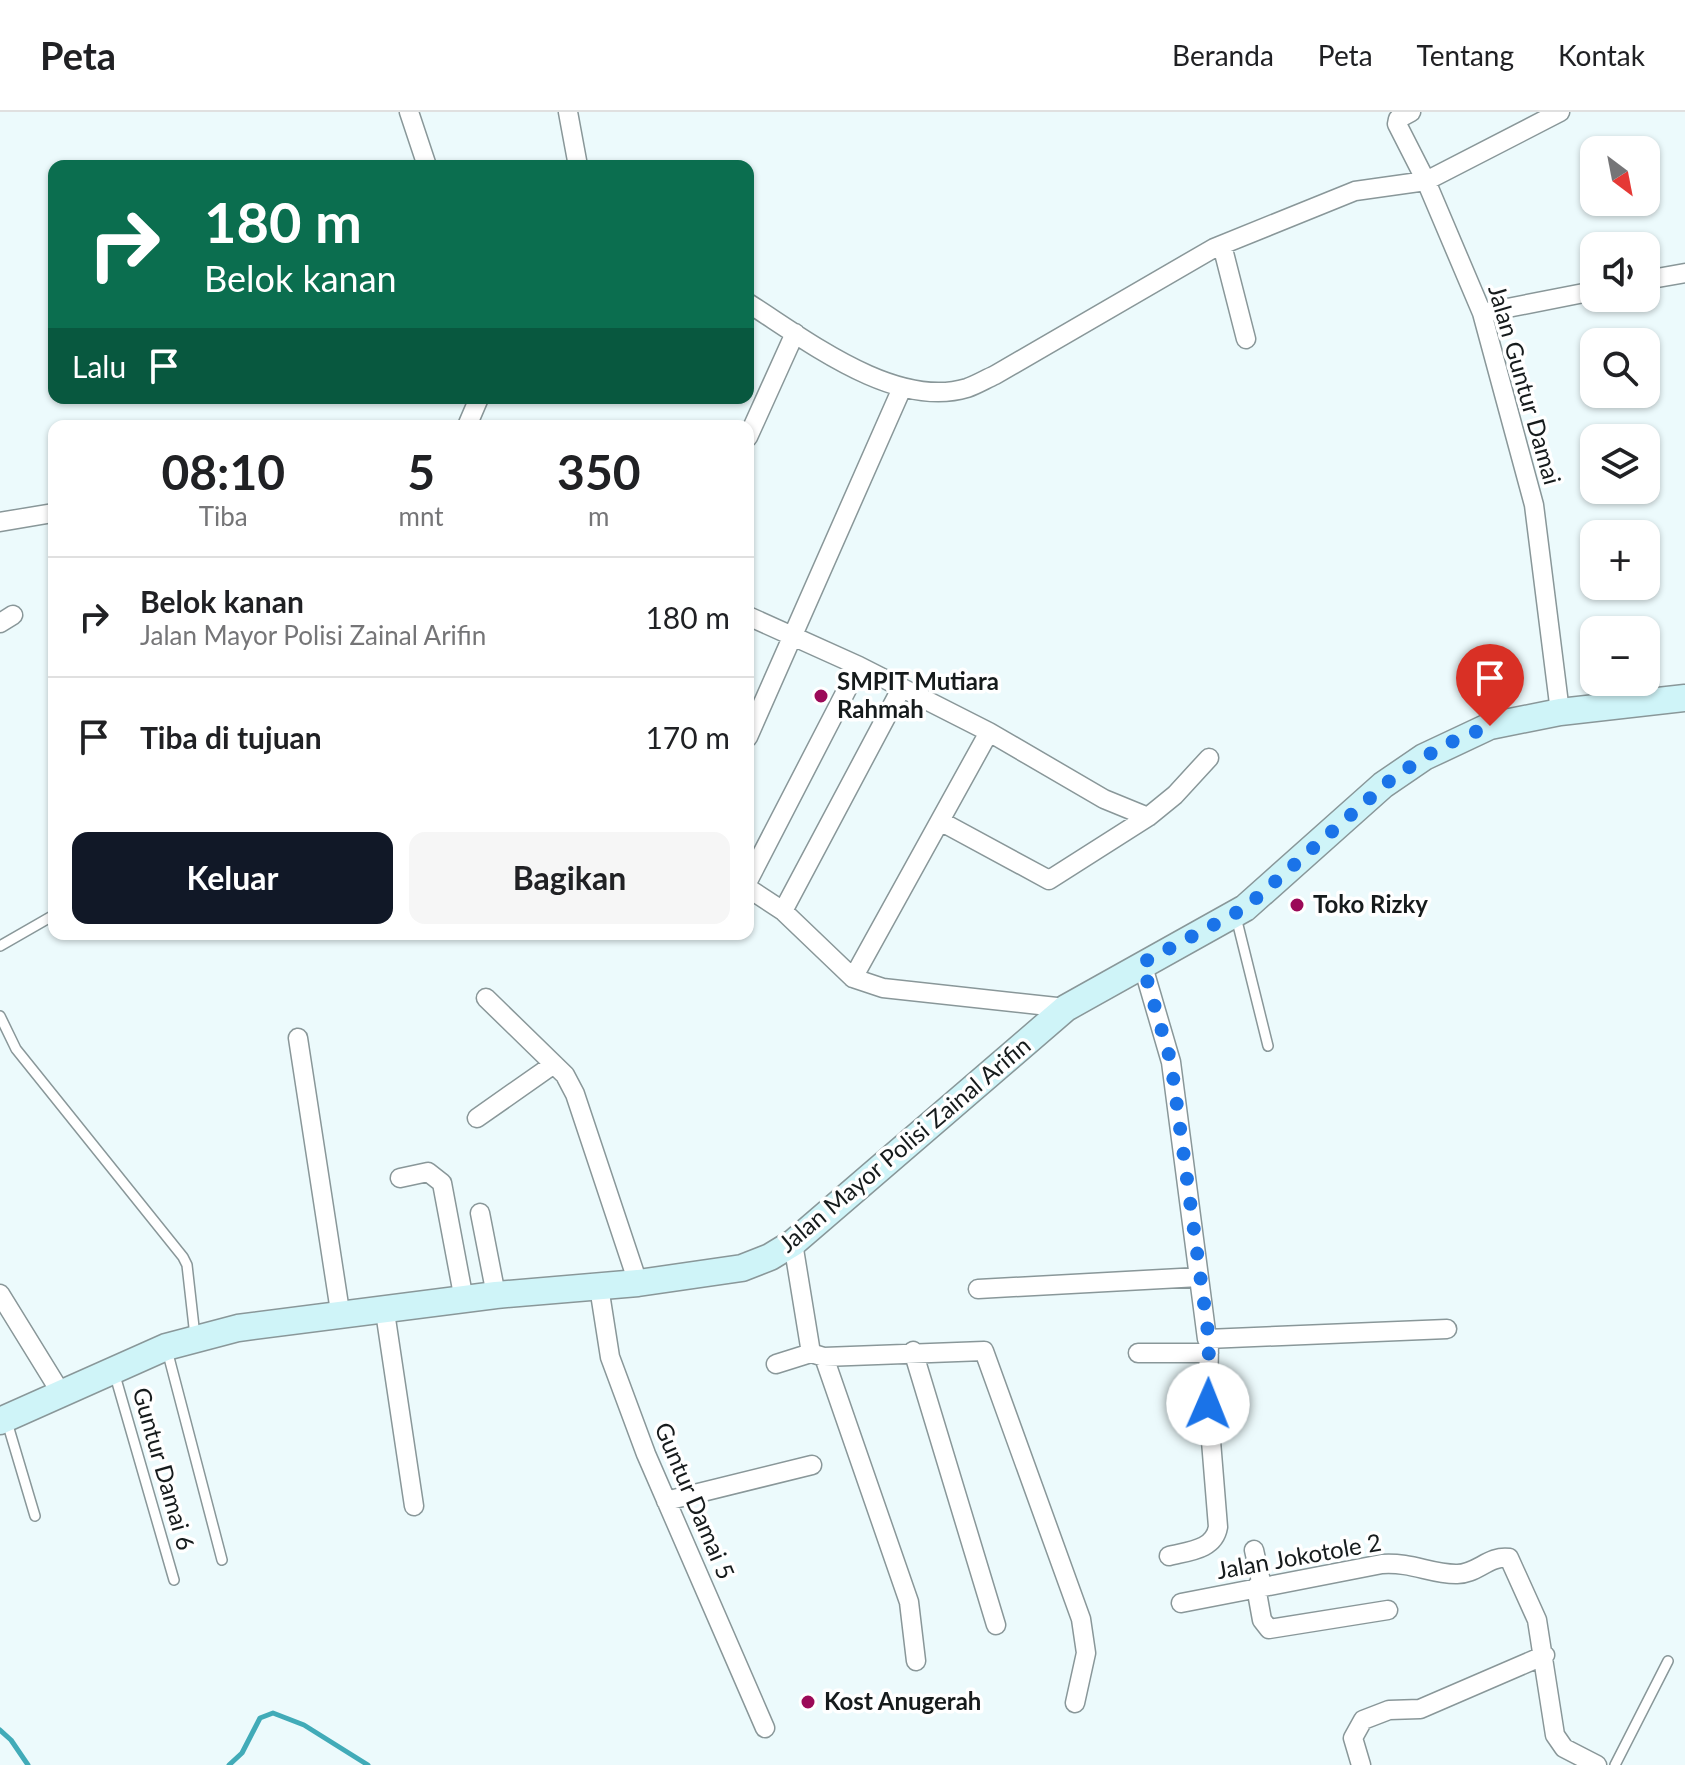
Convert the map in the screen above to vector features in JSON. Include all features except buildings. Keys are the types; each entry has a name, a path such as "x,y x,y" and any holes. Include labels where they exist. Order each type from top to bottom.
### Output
{"main road":[{"name":"Jalan Mayor Polisi Zainal Arifin","path":"3,1420 113,1368 166,1347 238,1328 341,1318 496,1295 638,1283 742,1268 770,1257 793,1243 1066,1008 1235,913 1383,785 1424,757 1490,726 1560,712 1685,698"}],"street":[{"path":"409,112 425,160"},
{"path":"568,112 577,160"},
{"name":"Jalan Guntur Damai","path":"1411,112 1397,124 1426,181 1482,313 1534,505 1560,712"},
{"path":"754,307 854,368 902,388 966,388 1222,245 1355,191 1426,181 1560,112"},
{"path":"1222,245 1246,339"},
{"path":"1660,277 1685,273"},
{"path":"1482,313 1580,294"},
{"path":"754,424 795,333"},
{"path":"754,724 902,388"},
{"path":"0,522 48,514"},
{"path":"754,619 859,666 989,732 1104,799 1148,817"},
{"path":"754,869 859,666"},
{"path":"783,911 901,689"},
{"path":"853,978 989,732"},
{"path":"940,821 1049,880 1148,817 1175,795 1209,758"},
{"path":"754,892 783,911 853,978 883,988 1066,1008"},
{"path":"1142,963 1171,1062 1209,1347 1208,1404 1216,1536 1207,1546 1169,1556"},
{"path":"486,998 554,1064 575,1094 638,1283"},
{"path":"298,1038 341,1318"},
{"path":"477,1118 554,1064"},
{"path":"400,1178 428,1172 442,1183 464,1300"},
{"path":"480,1213 496,1295"},
{"path":"793,1243 818,1355 909,1602 916,1661"},
{"path":"978,1289 1199,1277"},
{"name":"Guntur Damai 5","path":"599,1287 610,1357 666,1501 765,1728"},
{"path":"0,1294 61,1393"},
{"path":"385,1312 414,1506"},
{"path":"1138,1353 1447,1329"},
{"path":"776,1364 818,1355 980,1348 985,1352 1081,1619 1086,1653 1075,1703"},
{"path":"913,1351 996,1625"},
{"path":"666,1501 812,1465"},
{"path":"1254,1550 1262,1620 1269,1629 1388,1610"},
{"name":"Jalan Jokotole 2","path":"1181,1603 1403,1563 1457,1575 1504,1556 1516,1567 1537,1620 1558,1743 1597,1765"},
{"path":"1361,1765 1353,1738 1363,1720 1389,1710 1420,1709 1453,1692 1545,1655"}],"lane":[{"path":"1235,913 1268,1046"},
{"path":"0,946 48,918"},
{"path":"0,1016 16,1049 183,1257 187,1265 195,1339"},
{"path":"166,1347 222,1560"},
{"name":"Guntur Damai 6","path":"113,1368 174,1580"},
{"path":"3,1420 35,1516"},
{"path":"1615,1765 1668,1661"}],"waterway":[{"path":"229,1765 242,1753 260,1718 273,1713 304,1725 368,1765"},
{"path":"0,1730 28,1765"}],"place":[{"name":"SMPIT Mutiara Rahmah","path":"821,696"},
{"name":"Toko Rizky","path":"1297,905"},
{"name":"Kost Anugerah","path":"808,1702"}],"route":[{"path":"1208,1404 1209,1340 1171,1062 1142,963 1245,908 1383,785 1444,745 1490,726"}]}
